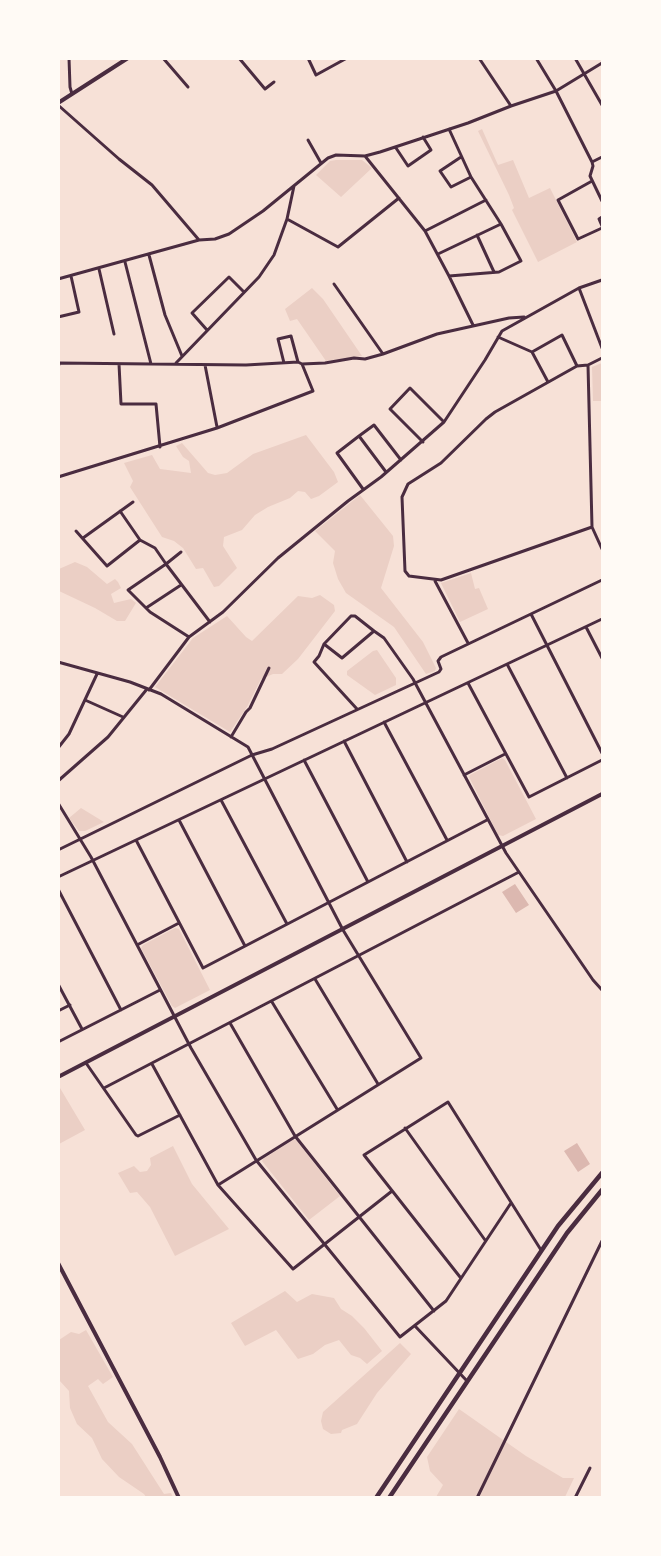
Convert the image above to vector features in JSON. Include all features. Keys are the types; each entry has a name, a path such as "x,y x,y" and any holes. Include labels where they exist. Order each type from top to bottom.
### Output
{"main road":[{"path":"376,1497 541,1251 603,1173"},
{"path":"389,1497 567,1233 603,1190"}],"street":[{"path":"128,58 58,104 118,159 152,185 199,240"},
{"path":"163,58 188,87"},
{"path":"239,58 266,89 274,82"},
{"path":"308,58 316,75 347,58"},
{"path":"479,58 511,106"},
{"path":"536,58 556,91 592,162 590,176 603,201"},
{"path":"575,58 603,105"},
{"path":"68,59 73,96"},
{"path":"58,279 199,240 215,239 229,234 262,211 321,163 336,155 365,156 479,119 556,91 603,63"},
{"path":"449,129 471,177 521,261 498,272 449,276"},
{"path":"396,147 408,166 431,150 423,137"},
{"path":"308,140 321,163"},
{"path":"365,156 425,231 473,326"},
{"path":"461,157 440,171 452,187 471,177"},
{"path":"592,162 602,159"},
{"path":"592,181 558,200 578,239 603,227 599,219 603,217"},
{"path":"176,363 259,277 274,255 287,219 294,186"},
{"path":"287,219 338,246 400,198"},
{"path":"425,231 486,200"},
{"path":"438,254 501,224"},
{"path":"477,235 494,272"},
{"path":"149,255 165,315 182,356"},
{"path":"125,262 151,364"},
{"path":"99,269 114,333"},
{"path":"58,317 79,312 71,276"},
{"path":"207,330 192,313 229,277 244,292"},
{"path":"58,781 108,737 189,637 238,599 278,558 423,442 444,422 498,337 507,327 579,288 603,280"},
{"path":"334,284 383,354"},
{"path":"579,288 603,348"},
{"path":"58,370 59,363 325,363 354,358 365,359 437,334 519,316 524,317"},
{"path":"58,477 217,428 313,391 291,336 278,339 284,363"},
{"path":"532,352 562,336 577,366"},
{"path":"498,337 532,352 548,382"},
{"path":"592,527 435,581 409,576 405,571 402,497 408,484 441,463 486,419 577,366 603,358"},
{"path":"119,364 121,404 156,404 160,447"},
{"path":"205,364 217,428"},
{"path":"588,364 592,527 603,549"},
{"path":"423,442 390,409 410,388 444,422"},
{"path":"363,489 337,453 359,436 374,425 401,460"},
{"path":"359,436 386,472"},
{"path":"83,539 133,502"},
{"path":"120,511 140,540 155,548 210,622"},
{"path":"76,531 107,566 140,540"},
{"path":"181,552 128,590 146,608 189,637"},
{"path":"58,850 252,755 272,749 416,683 440,671 439,658 603,580"},
{"path":"435,581 468,644"},
{"path":"146,608 181,585"},
{"path":"531,614 603,753"},
{"path":"357,709 314,662 324,644 351,616 355,616 384,638 416,683 502,847 593,980 603,990"},
{"path":"58,877 603,619"},
{"path":"586,627 603,658"},
{"path":"324,644 342,658 374,631"},
{"path":"58,662 130,682 161,694 245,745 343,930 421,1058 218,1185"},
{"path":"507,664 567,778"},
{"path":"231,736 250,708 269,668"},
{"path":"58,748 69,734 97,674"},
{"path":"468,682 529,797 603,760"},
{"path":"85,700 123,717"},
{"path":"384,722 447,840"},
{"path":"344,741 407,862"},
{"path":"464,775 505,754"},
{"path":"304,760 368,882"},
{"path":"58,771 62,777"},
{"path":"58,1077 603,794"},
{"path":"221,800 287,924"},
{"path":"58,803 93,861 189,1045 256,1160 400,1337 446,1301 510,1203"},
{"path":"178,820 245,946"},
{"path":"136,840 203,968 487,820"},
{"path":"104,1088 519,872"},
{"path":"58,889 122,1010"},
{"path":"136,945 179,923"},
{"path":"315,979 378,1084"},
{"path":"58,984 82,1029"},
{"path":"58,1042 160,990"},
{"path":"272,1002 337,1110"},
{"path":"58,1011 70,1005"},
{"path":"230,1023 295,1136 434,1311"},
{"path":"86,1062 138,1136 180,1114"},
{"path":"152,1064 218,1185 293,1269 392,1191"},
{"path":"460,1277 364,1155 448,1101 541,1251"},
{"path":"405,1128 485,1240"},
{"path":"477,1497 603,1241"},
{"path":"58,1263 179,1497"},
{"path":"415,1326 467,1381"},
{"path":"575,1497 590,1468"}],"shaded area":[{"path":"482,129 498,165 513,160 529,198 550,188 577,242 538,262 512,210 514,208 509,195 478,131"},
{"path":"362,160 372,168 341,197 316,175 330,161"},
{"path":"312,288 323,299 362,356 326,361 297,319 290,321 285,309"},
{"path":"602,363 602,401 593,401 592,367"},
{"path":"306,435 334,472 338,482 311,499 305,492 298,491 290,498 255,515 242,530 224,537 223,546 237,568 219,586 214,587 203,568 196,569 183,548 174,541 162,537 130,487 133,481 124,463 152,455 160,469 191,473 189,461 183,457 176,446 182,443 208,473 215,475 227,473 253,454"},
{"path":"360,495 393,536 394,546 381,588 423,642 436,668 435,671 426,674 394,627 346,593 333,563 335,551 315,531"},
{"path":"75,562 87,567 107,584 115,579 118,582 121,588 111,594 114,603 131,599 136,603 125,621 117,621 59,591 59,569"},
{"path":"471,573 475,589 479,588 488,609 460,622 441,583"},
{"path":"320,595 334,605 335,611 298,659 282,674 273,674 261,679 247,707 230,732 155,687 193,638 227,616 252,641 298,596 312,598"},
{"path":"377,650 396,678 396,685 375,695 347,675 347,671"},
{"path":"502,758 536,819 503,836 498,835 469,777"},
{"path":"81,808 104,822 85,831 79,831 69,818"},
{"path":"515,884 529,905 516,913 502,892"},
{"path":"175,928 179,929 210,990 175,1008 141,948"},
{"path":"60,1088 85,1130 59,1144 58,1089"},
{"path":"296,1140 340,1196 309,1220 262,1161"},
{"path":"577,1143 590,1164 578,1172 564,1151"},
{"path":"173,1146 192,1184 229,1229 175,1256 150,1207 137,1192 130,1193 118,1173 134,1166 140,1172 147,1171 151,1165 150,1158"},
{"path":"285,1291 297,1302 312,1294 334,1298 341,1309 364,1328 382,1351 367,1364 351,1355 339,1340 298,1359 276,1330 245,1346 231,1323"},
{"path":"86,1330 113,1377 103,1384 98,1379 88,1386 108,1422 132,1444 164,1494 171,1493 173,1497 146,1497 119,1477 102,1459 92,1438 77,1424 70,1408 69,1391 59,1380 59,1340 71,1332 79,1334"},
{"path":"400,1343 411,1354 377,1393 357,1424 342,1430 341,1433 331,1434 323,1429 321,1421 323,1412"},
{"path":"459,1409 526,1456 563,1478 574,1478 565,1497 436,1497 443,1485 430,1471 427,1457"}]}
